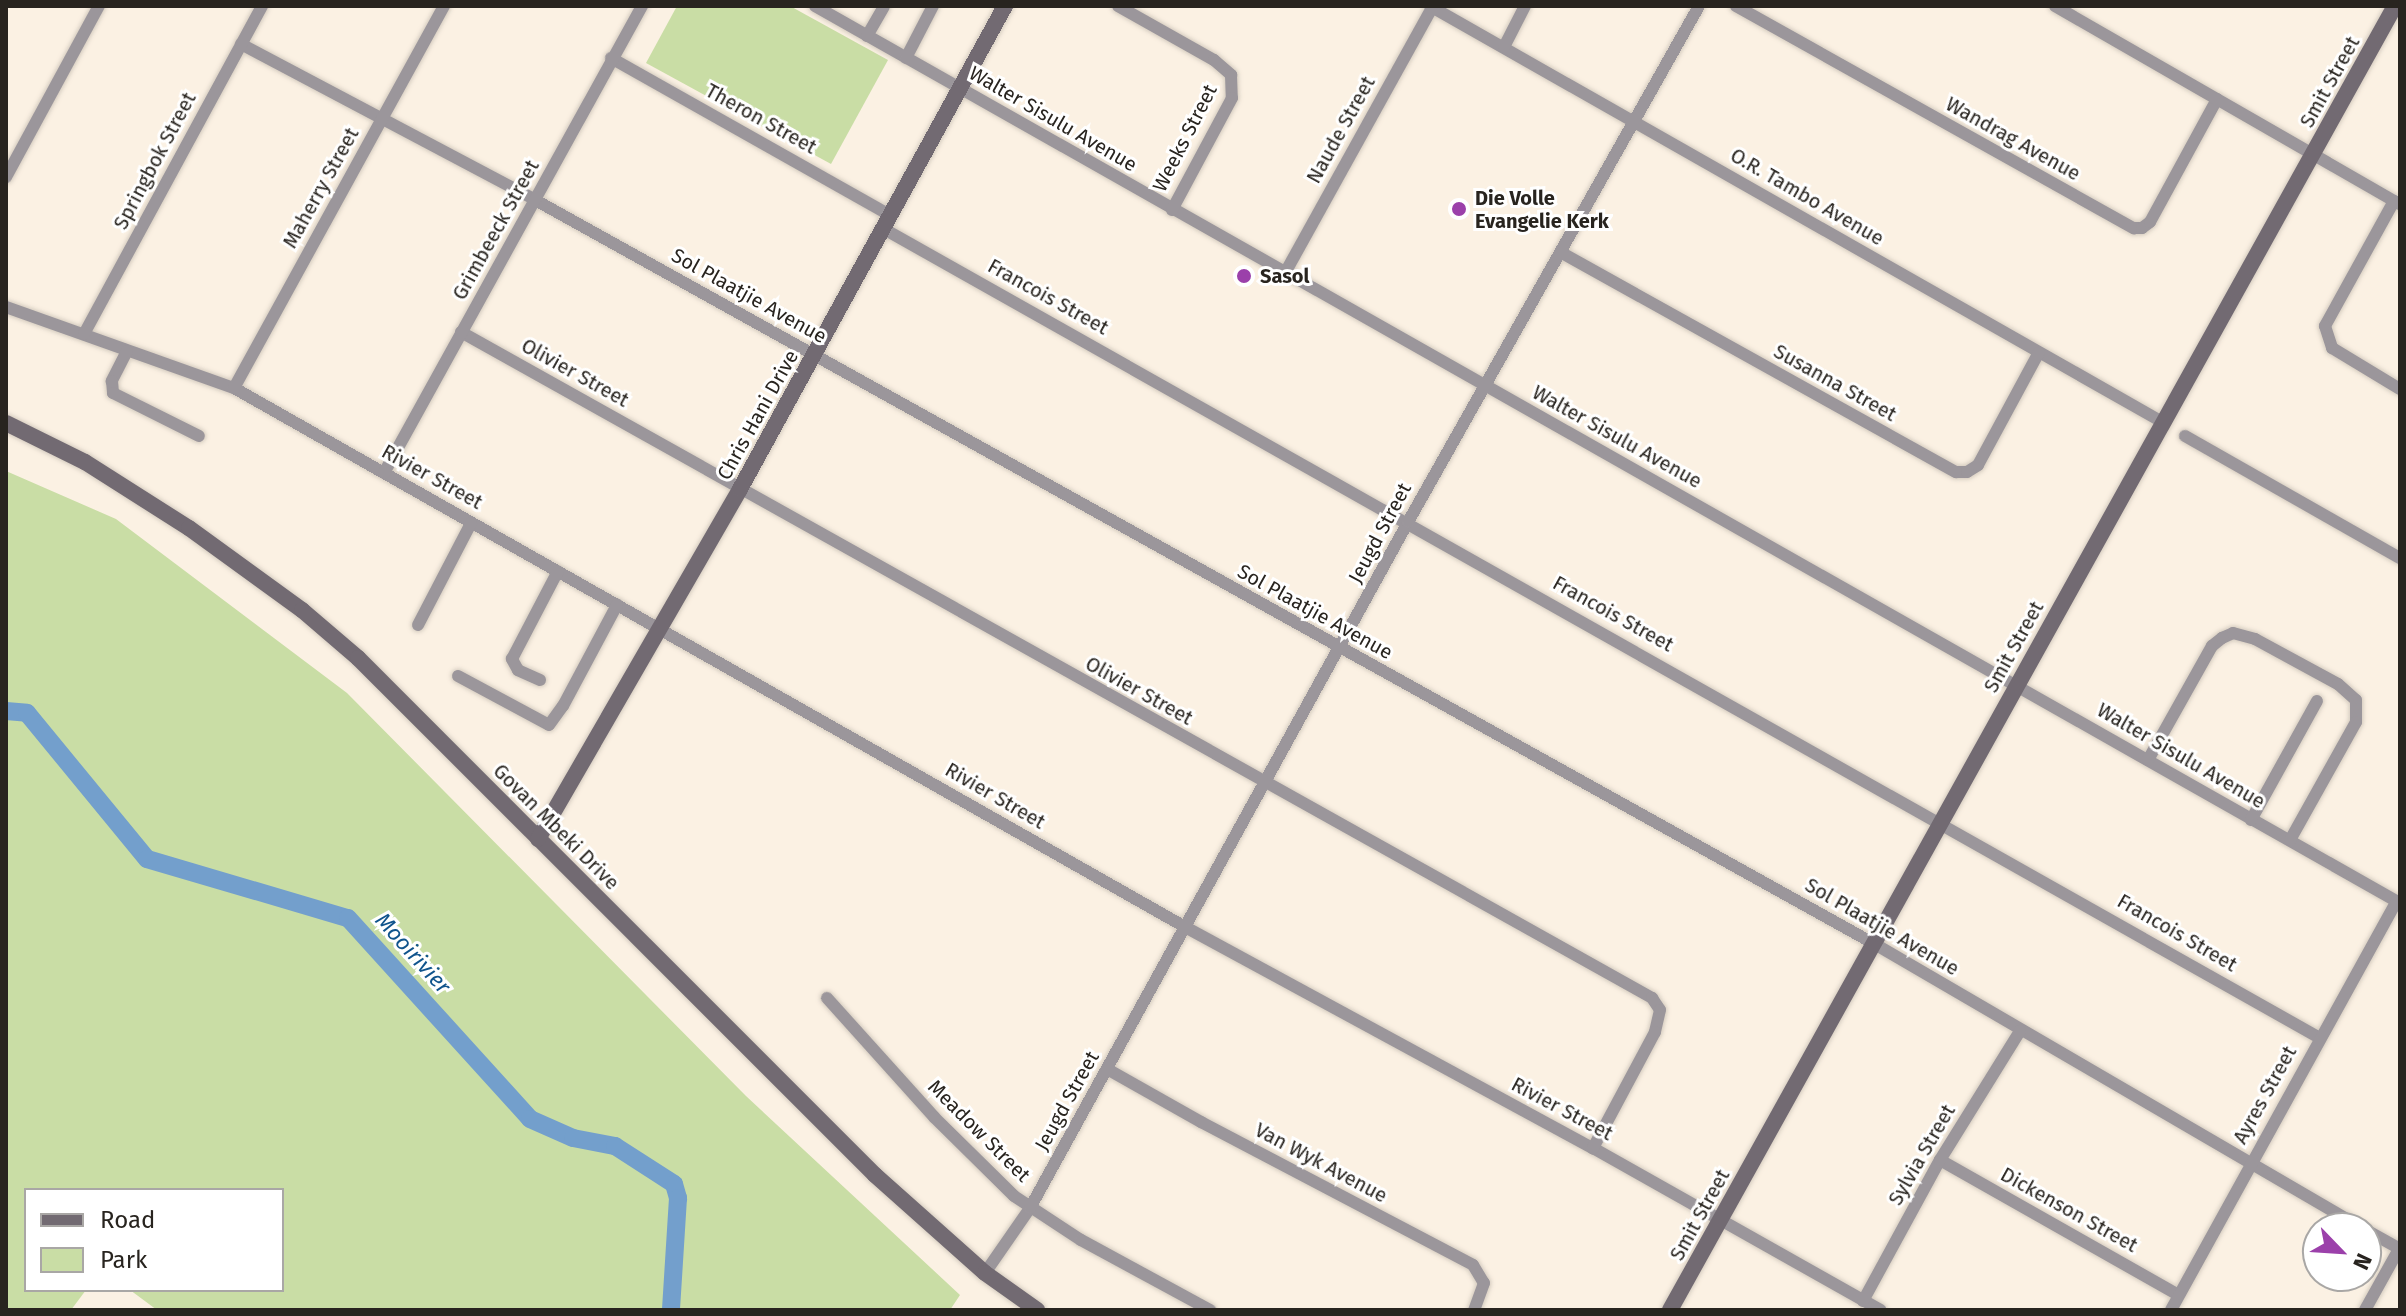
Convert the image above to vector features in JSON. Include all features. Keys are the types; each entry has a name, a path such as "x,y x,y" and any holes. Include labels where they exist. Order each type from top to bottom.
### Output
{"street":[{"path":"6,177 99,6"},
{"name":"Springbok Street","path":"84,334 262,6"},
{"name":"Maherry Street","path":"234,388 444,6"},
{"name":"Grimbeeck Street","path":"384,473 642,6"},
{"name":"Walter Sisulu Avenue","path":"815,6 833,10 867,36 1172,210 2398,902"},
{"path":"867,36 884,6"},
{"path":"906,58 933,6"},
{"name":"Chris Hani Drive","path":"538,839 661,630 1005,6"},
{"name":"Weeks Street","path":"1118,6 1214,60 1231,75 1232,98 1172,210"},
{"path":"1504,47 1525,6"},
{"name":"Jeugd Street","path":"985,1273 1030,1208 1341,649 1408,522 1636,123 1699,6"},
{"name":"Wandrag Avenue","path":"1736,6 2134,228 2142,228 2150,222 2217,99"},
{"path":"2055,6 2397,202 2325,326 2332,348 2400,389"},
{"name":"Smit Street","path":"1670,1310 2015,685 2398,6"},
{"name":"O.R. Tambo Avenue","path":"1431,7 2164,423"},
{"name":"Naude Street","path":"1285,273 1431,7"},
{"name":"Sol Plaatjie Avenue","path":"241,44 537,201 1873,943 2334,1212"},
{"name":"Theron Street","path":"611,58 887,222"},
{"name":"Francois Street","path":"887,222 1408,522 2320,1038"},
{"name":"Susanna Street","path":"1562,253 1956,472 1967,472 1978,465 2039,352"},
{"name":"Rivier Street","path":"6,307 234,388 1187,928 1593,1148 1880,1310"},
{"name":"Olivier Street","path":"461,332 1658,1003 1660,1019 1655,1032 1593,1148"},
{"path":"127,351 112,381 113,393 199,436"},
{"name":"Govan Mbeki Drive","path":"6,423 85,462 142,497 242,564 302,610 378,677 875,1175 985,1273 1037,1310"},
{"path":"2185,436 2400,558"},
{"path":"418,625 471,523"},
{"path":"540,680 518,670 512,659 558,571"},
{"path":"458,676 549,725 563,706 617,605"},
{"path":"2148,760 2212,646 2233,633 2255,639 2338,684 2356,700 2356,722 2290,840"},
{"path":"2251,820 2317,701"},
{"name":"Ayres Street","path":"2171,1310 2249,1164 2398,902"},
{"name":"Meadow Street","path":"827,998 1002,1187 1030,1208 1210,1310"},
{"name":"Sylvia Street","path":"1863,1301 1940,1160 2020,1031"},
{"name":"Van Wyk Avenue","path":"1107,1069 1473,1265 1484,1283 1474,1310"},
{"name":"Dickenson Street","path":"1940,1160 2179,1295"},
{"name":"Sol Plaatjie Avenue","path":"2382,1238 2400,1248"},
{"path":"2365,1310 2400,1248"}],"green space":[{"path":"677,6 790,6 888,60 831,164 646,63"},
{"path":"6,471 116,519 347,693 746,1096 960,1295 950,1310 157,1310 133,1292 284,1292 284,1188 24,1188 24,1292 84,1292 71,1310 6,1310"}],"waterway":[{"name":"Mooirivier","path":"6,711 27,713 147,859 348,918 530,1119 573,1138 615,1146 674,1184 678,1198 671,1310"}],"place":[{"name":"Die Volle Evangelie Kerk","path":"1459,209"},
{"name":"Sasol","path":"1244,276"}]}
